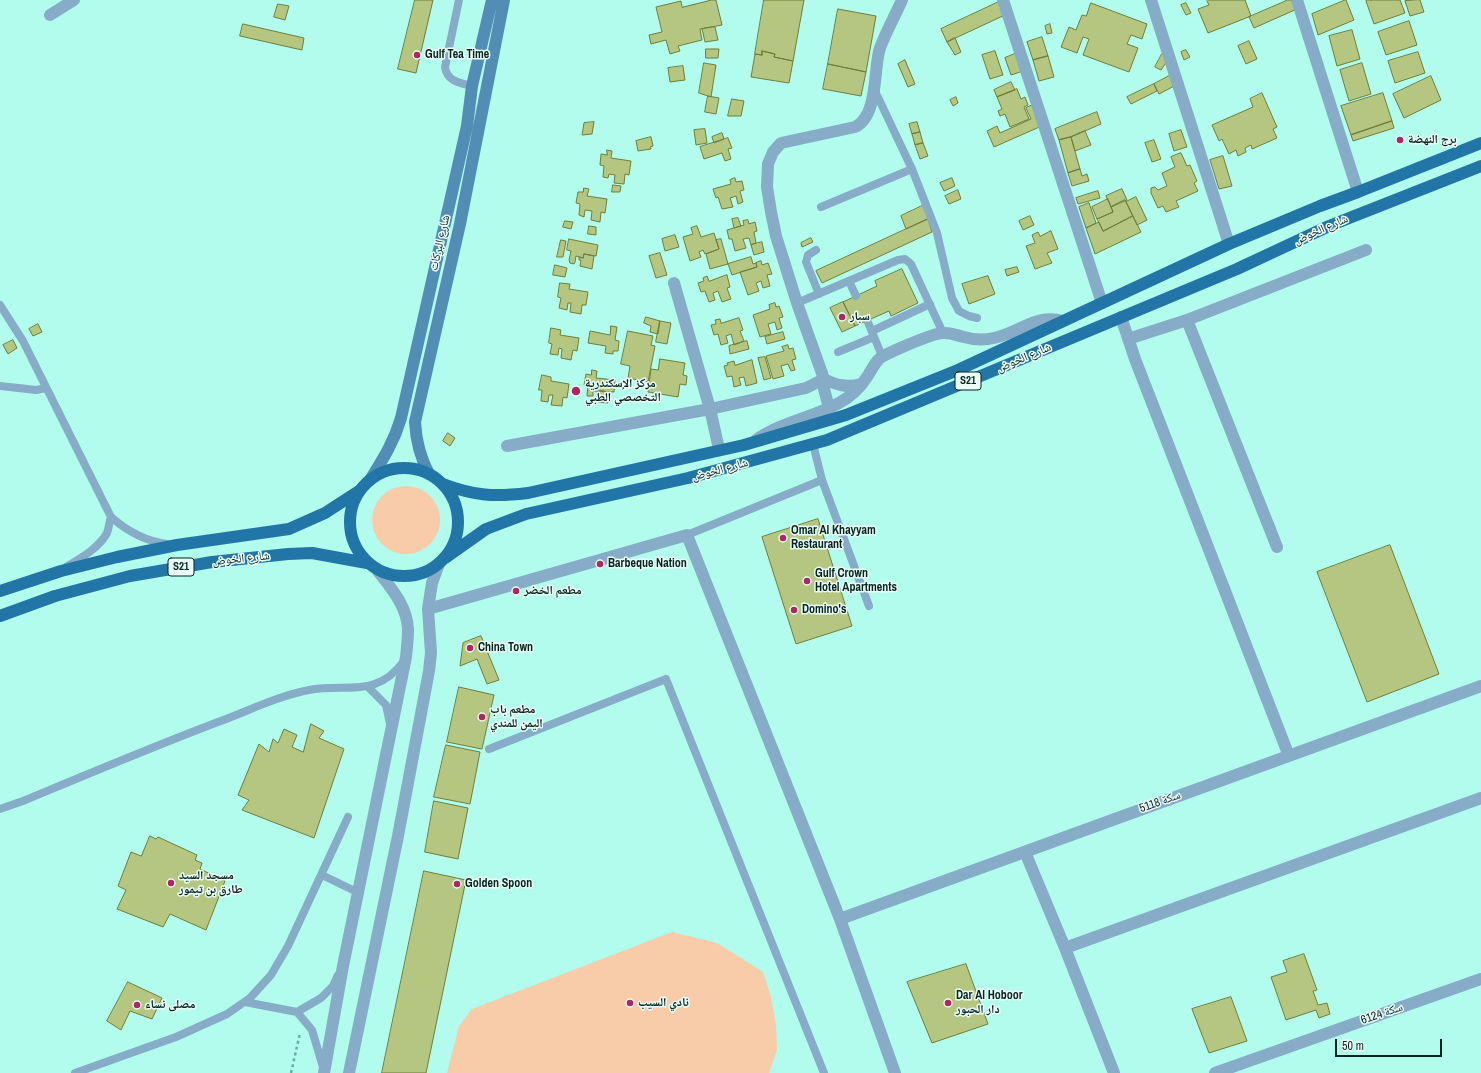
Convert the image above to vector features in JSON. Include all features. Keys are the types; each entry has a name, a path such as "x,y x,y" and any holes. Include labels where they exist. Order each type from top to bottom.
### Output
{"main road":[{"name":"شارع الخوض","path":"443,484 465,492 486,495 506,496 528,493 720,450 846,415 958,370 1229,244 1320,206 1481,143"},
{"name":"شارع الخوض","path":"442,561 486,529 526,514 688,478 813,444 849,431 1237,269 1329,226 1481,166"},
{"name":"S21","path":"399,468 415,469 430,474 443,484 452,497 458,513 458,529 454,544 442,561 425,573 410,577 394,576 378,571 367,563 357,551 351,536 349,520 352,505 359,491 370,480 383,472 399,468"},
{"name":"شارع الخوض","path":"0,591 61,571 177,545 289,529 325,513 359,491"},
{"name":"شارع الخوض","path":"0,616 55,596 122,578 212,562 312,553 367,563"}],"street":[{"path":"50,15 74,0"},
{"name":"شارع البركات","path":"370,480 391,447 397,433 467,126 472,86 492,0"},
{"name":"شارع البركات","path":"430,474 422,460 418,448 415,422 460,224 504,0"},
{"path":"829,408 824,389 824,379 797,303 776,236 767,187 768,164 773,152 782,143 855,127 861,124 866,117 874,89 880,49 902,0"},
{"path":"1003,0 1102,303"},
{"path":"1152,0 1229,244"},
{"path":"1297,0 1358,192"},
{"path":"460,224 459,203 479,90 472,86"},
{"path":"1128,339 1187,320 1366,250"},
{"path":"674,283 710,409 720,450"},
{"path":"1121,318 1289,756"},
{"path":"752,442 778,426 829,408 847,398 861,384 882,356 936,334 950,333 966,338 986,340 996,338 1039,320 1051,319 1063,321"},
{"path":"1187,320 1277,547"},
{"path":"507,446 710,409 806,388 824,379 838,385 855,386 861,384"},
{"path":"428,609 687,535 840,919 895,1073"},
{"path":"349,1073 398,836 429,671 431,653 428,609 432,584 442,561"},
{"path":"324,1072 343,966 406,657 408,627 404,611 398,597 378,571"},
{"name":"سكة 5118","path":"840,919 1481,686"},
{"path":"1065,948 1481,798"},
{"path":"1025,852 1065,948 1114,1073"},
{"name":"سكة 6124","path":"1215,1073 1481,979"}],"lane":[{"path":"459,0 445,67 447,75 455,81 472,86"},
{"path":"874,89 912,169 937,233 952,298 959,311 976,318"},
{"path":"820,207 912,169"},
{"path":"816,250 808,255 806,262 819,294"},
{"path":"797,303 898,260 905,260 911,264 943,333"},
{"path":"849,281 856,296"},
{"path":"838,352 930,304"},
{"path":"0,305 23,341 111,518 125,529 141,538 159,543 177,545"},
{"path":"867,320 882,356"},
{"path":"0,386 36,390 46,388"},
{"path":"813,444 822,480 869,606"},
{"path":"687,535 822,480"},
{"path":"61,571 100,542 107,532 111,518"},
{"path":"0,809 182,736 282,698 310,690 368,687 388,677 398,669 406,657"},
{"path":"489,749 666,679 824,1073"},
{"path":"368,687 386,706 392,729"},
{"path":"75,1073 176,1037 227,1014 250,998 271,975 288,946 348,817"},
{"path":"322,875 359,892"},
{"path":"296,1012 321,998 333,986 343,966"},
{"path":"245,1002 296,1012 312,1030 324,1072"}],"path":[{"path":"291,1073 303,1020"}],"shaded area":[{"path":"399,486 413,486 425,491 435,501 440,513 440,527 435,539 425,549 413,554 399,554 387,549 377,539 372,527 372,513 377,501 387,491"},
{"name":"نادي السيب","path":"672,932 717,943 763,972 771,997 776,1025 777,1050 769,1073 447,1073 459,1026 472,1009"}],"building":[{"path":"415,0 433,0 416,73 398,69"},
{"path":"716,0 722,25 700,29 702,40 678,46 680,51 670,54 666,40 651,44 649,35 662,32 656,7 681,1 682,7"},
{"path":"764,0 804,0 793,61 774,57 775,54 762,51 762,55 755,54"},
{"path":"1003,0 1007,14 947,42 941,29"},
{"path":"1208,0 1245,0 1251,16 1208,33 1198,9 1209,5"},
{"path":"1288,0 1294,0 1297,9 1254,28 1249,17"},
{"path":"1346,0 1354,20 1318,35 1312,14"},
{"path":"1400,0 1405,13 1374,24 1366,1"},
{"path":"1420,0 1424,12 1410,16 1405,1"},
{"path":"1091,3 1147,24 1142,39 1131,35 1127,44 1138,48 1129,72 1083,55 1089,39 1083,37 1077,53 1061,47 1069,27 1076,30 1082,15 1086,16"},
{"path":"1186,3 1191,13 1186,15 1181,5"},
{"path":"278,4 289,6 285,20 274,17"},
{"path":"838,9 876,16 866,72 828,64"},
{"path":"1409,21 1417,45 1386,55 1378,32"},
{"path":"243,24 304,38 302,50 240,36"},
{"path":"1050,24 1052,33 1047,34 1045,26"},
{"path":"715,27 718,40 705,42 702,29"},
{"path":"1352,30 1360,59 1337,66 1329,36"},
{"path":"1042,37 1048,56 1033,60 1027,42"},
{"path":"955,38 961,52 955,55 947,42"},
{"path":"1249,41 1257,59 1246,64 1238,46"},
{"path":"706,49 719,49 718,58 706,58"},
{"path":"1186,50 1190,57 1184,60 1181,52"},
{"path":"762,51 775,54 774,57 793,61 789,83 751,77 755,54 762,55"},
{"path":"995,51 1003,75 990,79 982,55"},
{"path":"1418,52 1425,73 1395,83 1388,61"},
{"path":"1017,53 1023,71 1011,75 1005,58"},
{"path":"1162,54 1169,58 1161,70 1155,67"},
{"path":"1048,56 1054,77 1039,81 1033,60"},
{"path":"905,60 915,84 908,87 898,64"},
{"path":"704,63 716,65 711,97 699,93"},
{"path":"1362,63 1371,94 1349,101 1340,70"},
{"path":"828,64 866,72 861,96 823,89"},
{"path":"683,66 685,80 670,82 668,68"},
{"path":"1173,74 1176,85 1159,94 1154,84"},
{"path":"1431,76 1441,100 1404,118 1393,94"},
{"path":"1011,82 1015,90 997,97 994,90"},
{"path":"1154,84 1157,91 1131,104 1127,97"},
{"path":"1017,89 1021,99 1025,97 1028,105 1024,107 1029,119 1010,127 1005,114 1000,116 998,111 1002,109 997,97"},
{"path":"1262,93 1277,127 1273,129 1277,138 1252,149 1251,145 1245,148 1246,152 1238,156 1236,150 1229,154 1222,139 1219,141 1212,125 1253,107 1250,99"},
{"path":"1383,93 1392,121 1351,135 1341,106"},
{"path":"708,96 719,98 716,114 705,112"},
{"path":"956,97 958,103 953,106 950,100"},
{"path":"732,99 744,101 741,116 728,116"},
{"path":"1037,103 1044,125 994,147 987,131 997,126 1000,133 1031,119 1026,108"},
{"path":"1097,112 1101,124 1071,137 1059,140 1055,129"},
{"path":"1392,121 1394,128 1353,141 1351,135"},
{"path":"594,122 592,134 582,135 584,123"},
{"path":"917,122 920,132 912,134 909,124"},
{"path":"705,129 707,143 696,145 694,130"},
{"path":"1181,130 1187,147 1174,151 1169,134"},
{"path":"1085,131 1091,145 1075,151 1071,137"},
{"path":"920,132 923,143 915,145 912,134"},
{"path":"722,133 724,139 714,143 712,137"},
{"path":"651,137 653,146 650,147 651,149 638,151 636,141"},
{"path":"1071,137 1080,169 1068,173 1059,140"},
{"path":"728,138 732,148 728,149 731,159 725,161 722,153 704,159 700,147"},
{"path":"1154,140 1161,159 1152,162 1145,143"},
{"path":"923,143 928,156 920,159 915,145"},
{"path":"607,150 612,151 611,158 631,161 629,175 625,174 624,184 614,183 615,175 609,174 608,178 603,177 604,166 600,165 601,154 607,155"},
{"path":"1181,153 1187,166 1190,165 1197,181 1194,183 1198,191 1176,201 1179,207 1166,212 1163,206 1158,208 1151,193 1151,188 1155,187 1158,190 1167,186 1162,173 1175,167 1171,157"},
{"path":"1223,156 1232,186 1219,189 1210,160"},
{"path":"1080,169 1082,176 1087,174 1089,181 1072,186 1068,173"},
{"path":"735,178 736,182 742,181 744,190 740,191 743,202 738,204 736,196 730,198 733,207 722,209 718,197 716,198 713,189 731,184 730,180"},
{"path":"952,178 955,186 944,191 940,183"},
{"path":"613,185 621,186 620,192 612,192"},
{"path":"584,188 589,189 587,196 607,199 605,213 601,212 600,222 591,220 592,211 585,210 584,217 579,215 580,204 576,203 578,192 583,192"},
{"path":"1122,189 1127,200 1111,207 1106,196"},
{"path":"958,190 961,199 949,204 945,196"},
{"path":"1098,191 1100,198 1078,204 1076,198"},
{"path":"1136,197 1147,220 1137,225 1126,202"},
{"path":"1108,199 1113,212 1097,219 1092,207"},
{"path":"1125,200 1133,216 1103,231 1097,219 1113,212 1111,207"},
{"path":"1089,203 1096,223 1086,228 1079,207"},
{"path":"924,205 928,219 906,229 901,216"},
{"path":"1030,216 1034,225 1023,230 1019,221"},
{"path":"1133,216 1141,232 1095,254 1086,228 1099,222 1103,231"},
{"path":"738,218 741,226 734,228 732,219"},
{"path":"928,219 932,232 822,283 816,271"},
{"path":"748,220 749,224 755,222 757,231 754,232 756,243 751,245 749,238 743,239 746,248 735,251 732,239 729,239 727,230 744,225 743,221"},
{"path":"565,221 573,222 571,229 563,227"},
{"path":"589,226 596,227 596,235 588,234"},
{"path":"697,226 701,237 714,233 719,249 705,254 703,250 699,252 701,257 690,261 683,237 693,234 691,228"},
{"path":"1051,231 1058,249 1047,253 1052,263 1035,269 1026,246 1035,243 1032,235 1038,232 1040,236"},
{"path":"675,235 679,247 665,251 662,239"},
{"path":"811,238 813,242 802,247 801,243"},
{"path":"569,239 598,245 596,256 584,254 583,258 576,256 574,264 570,263 569,260 571,251 567,250"},
{"path":"721,239 728,264 710,269 706,254 719,249 716,240"},
{"path":"561,240 566,241 563,257 557,257"},
{"path":"762,242 764,252 754,255 751,245"},
{"path":"660,253 667,275 656,278 649,256"},
{"path":"584,254 594,256 592,269 580,266 581,260 579,260 579,257 583,258"},
{"path":"751,257 753,264 756,263 757,267 732,275 728,264"},
{"path":"761,261 762,265 768,263 772,274 767,275 770,286 763,288 761,281 756,283 759,291 748,295 740,272 757,267 756,263"},
{"path":"555,265 567,268 565,277 553,275"},
{"path":"1017,267 1019,272 1007,276 1005,270"},
{"path":"902,269 918,303 891,316 889,311 855,326 843,302 877,286 875,281"},
{"path":"727,275 730,287 727,288 731,299 722,302 718,291 713,293 715,300 709,302 705,291 701,292 698,283 704,281 703,278 707,276 709,281"},
{"path":"988,276 995,294 969,304 962,284"},
{"path":"560,283 570,284 569,289 588,292 586,305 582,305 581,314 570,312 571,303 568,303 567,310 559,308 561,298 558,297"},
{"name":"سبار","path":"843,302 855,326 842,332 830,308"},
{"path":"775,303 776,307 779,306 783,317 779,318 782,328 777,330 775,322 768,324 771,334 760,337 753,315 770,309 769,305"},
{"path":"646,317 660,321 658,334 650,332 651,326 644,323"},
{"path":"739,318 743,330 740,331 744,341 734,345 731,334 726,336 728,343 721,345 718,334 714,335 711,325 716,324 715,320 720,319 721,323"},
{"path":"660,321 671,323 667,344 656,342"},
{"path":"38,324 42,332 33,336 29,329"},
{"path":"611,326 617,327 615,340 619,341 618,351 613,351 613,354 605,353 606,346 588,343 590,331 610,335"},
{"path":"551,328 561,330 560,335 579,338 577,351 573,350 571,360 561,358 562,349 559,348 558,355 550,354 552,344 549,343"},
{"path":"628,331 653,336 651,345 655,346 648,382 628,378 630,366 621,364"},
{"path":"783,332 785,339 767,344 765,337"},
{"path":"13,340 17,348 8,354 3,345"},
{"path":"747,341 749,349 730,354 729,346"},
{"path":"788,345 789,349 793,348 796,359 792,360 795,370 791,371 788,364 781,366 784,376 773,379 766,356 784,351 782,347"},
{"path":"765,357 771,378 764,380 758,358"},
{"path":"660,359 685,363 683,375 687,376 686,385 680,384 678,397 648,392 651,369 658,370"},
{"path":"752,360 757,383 746,386 744,377 739,378 741,385 734,387 732,376 727,377 724,366 728,365 727,363 734,361 735,365"},
{"path":"592,370 597,371 596,378 615,380 614,392 593,391 593,396 587,396 588,385 584,385 586,374 591,375"},
{"path":"542,375 551,377 551,381 569,384 567,398 563,397 562,406 551,405 553,395 549,395 548,402 541,401 542,390 539,390"},
{"path":"598,390 609,392 608,403 596,402"},
{"path":"448,433 455,438 450,446 443,441"},
{"name":"Gulf Crown Hotel Apartments","path":"818,519 852,626 796,644 762,537"},
{"path":"1390,545 1439,674 1367,702 1317,572"},
{"path":"481,636 499,680 487,684 477,659 460,666 463,643"},
{"path":"459,687 494,695 482,749 447,742"},
{"path":"311,724 324,731 319,738 344,749 314,838 242,810 249,800 238,795 259,744 269,752 273,739 278,743 284,729 297,735 292,747 303,752"},
{"path":"446,745 480,752 470,804 434,797"},
{"path":"434,801 468,808 458,859 425,852"},
{"name":"مسجد السيد طارق بن تيمور","path":"150,836 156,839 158,837 197,855 195,860 202,863 200,869 225,881 206,930 170,914 163,927 117,909 126,890 118,886 131,852 141,856"},
{"path":"424,871 466,880 426,1073 382,1073"},
{"path":"1304,954 1317,990 1313,991 1318,1005 1327,1003 1330,1014 1319,1018 1316,1010 1286,1020 1271,977 1287,972 1283,961"},
{"name":"Dar Al Hoboor دار الحبور","path":"966,964 988,1024 932,1043 907,982"},
{"name":"مصلى نساء","path":"128,982 162,998 152,1019 130,1011 121,1030 107,1021"},
{"path":"1231,997 1247,1041 1209,1053 1192,1009"}],"place":[{"name":"Gulf Tea Time","path":"417,55"},
{"name":"برج النهضة","path":"1400,140"},
{"name":"سبار","path":"842,317"},
{"name":"مركز الإسكندرية التخصصي الطبي","path":"576,391"},
{"name":"Omar Al Khayyam Restaurant","path":"783,538"},
{"name":"Barbeque Nation","path":"600,564"},
{"name":"Gulf Crown Hotel Apartments","path":"807,581"},
{"name":"مطعم الخضر","path":"516,591"},
{"name":"Domino's","path":"794,610"},
{"name":"China Town","path":"470,648"},
{"name":"مطعم باب اليمن للمندي","path":"482,717"},
{"name":"مسجد السيد طارق بن تيمور","path":"171,883"},
{"name":"Golden Spoon","path":"457,884"},
{"name":"نادي السيب","path":"630,1003"},
{"name":"Dar Al Hoboor دار الحبور","path":"948,1003"},
{"name":"مصلى نساء","path":"137,1005"}]}
